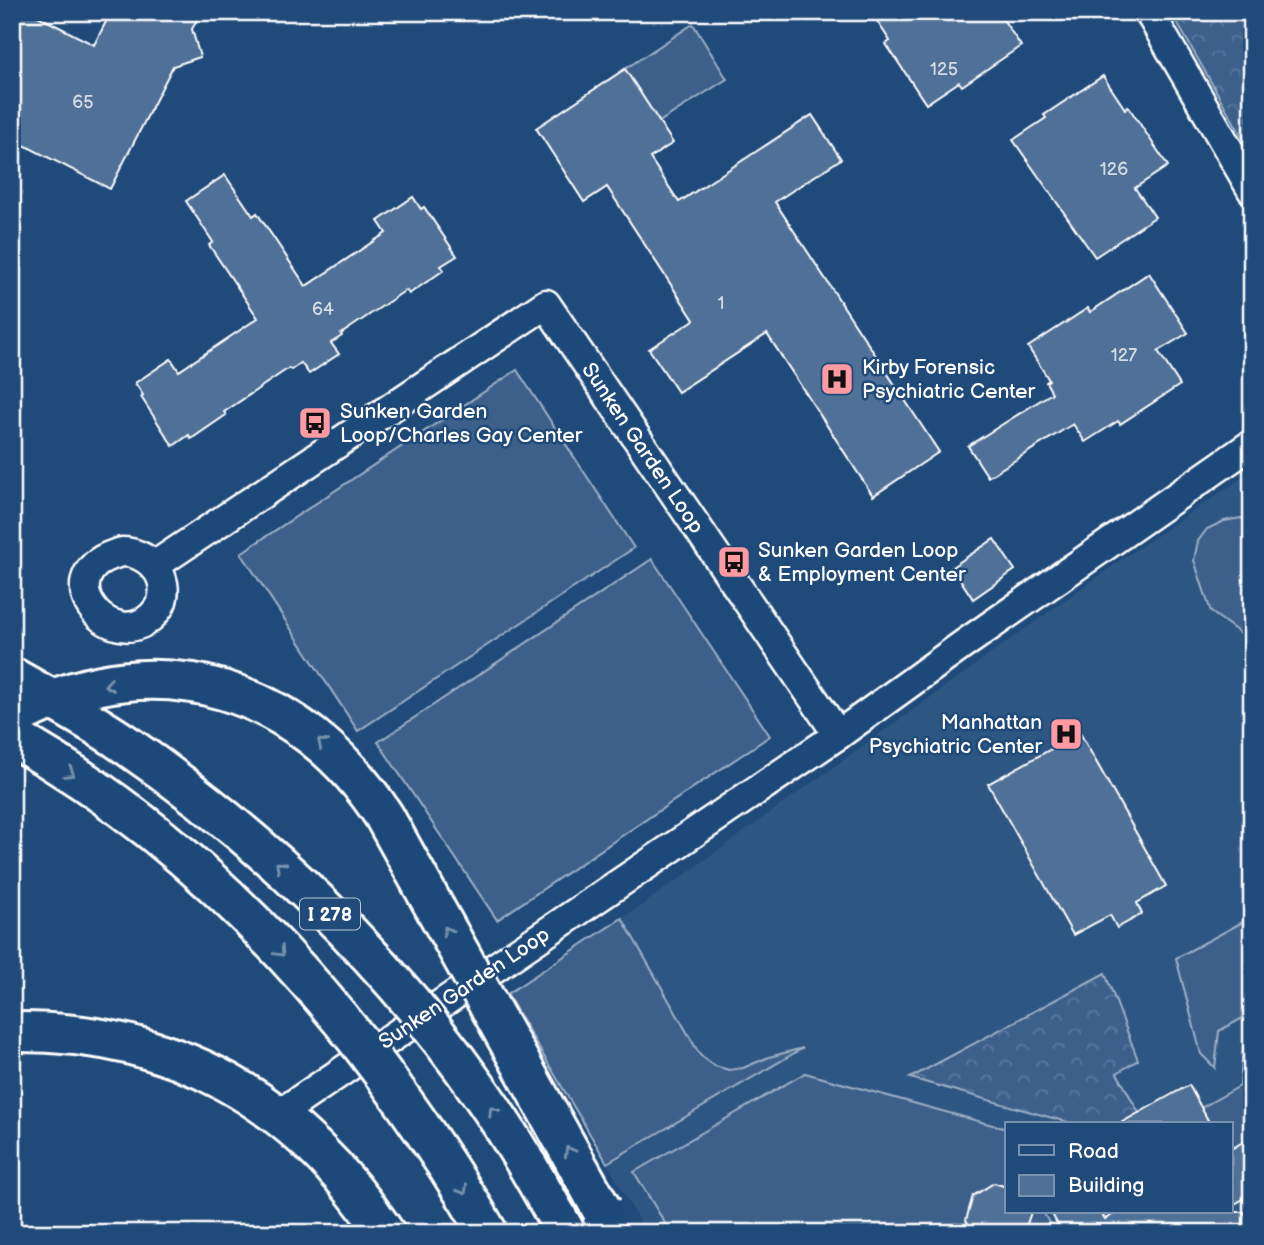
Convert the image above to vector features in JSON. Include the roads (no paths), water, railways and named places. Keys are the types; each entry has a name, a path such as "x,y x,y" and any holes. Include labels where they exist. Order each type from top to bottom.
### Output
{"main road":[{"name":"I 278","path":"12,677 120,740 162,770 233,825 321,906 382,970 447,1047 514,1144 566,1233"},
{"path":"17,725 42,703 86,689 131,681 176,681 220,689 261,704 296,723 329,749 358,779 384,816 602,1210"},
{"name":"I 278","path":"17,725 81,779 145,824 200,871 299,972 379,1067 430,1139 488,1233"},
{"path":"12,1032 74,1033 112,1039 153,1050 191,1065 279,1114 298,1129 335,1167 385,1233"}],"street":[{"path":"1149,12 1252,190"},
{"name":"Sunken Garden Loop","path":"154,566 546,304 838,735 279,1114"},
{"path":"838,735 1252,444"}],"place":[{"name":"Kirby Forensic Psychiatric Center","path":"837,379"},
{"name":"Sunken Garden Loop/Charles Gay Center","path":"315,423"},
{"name":"Sunken Garden Loop & Employment Center","path":"734,562"},
{"name":"Manhattan Psychiatric Center","path":"1066,734"}]}
